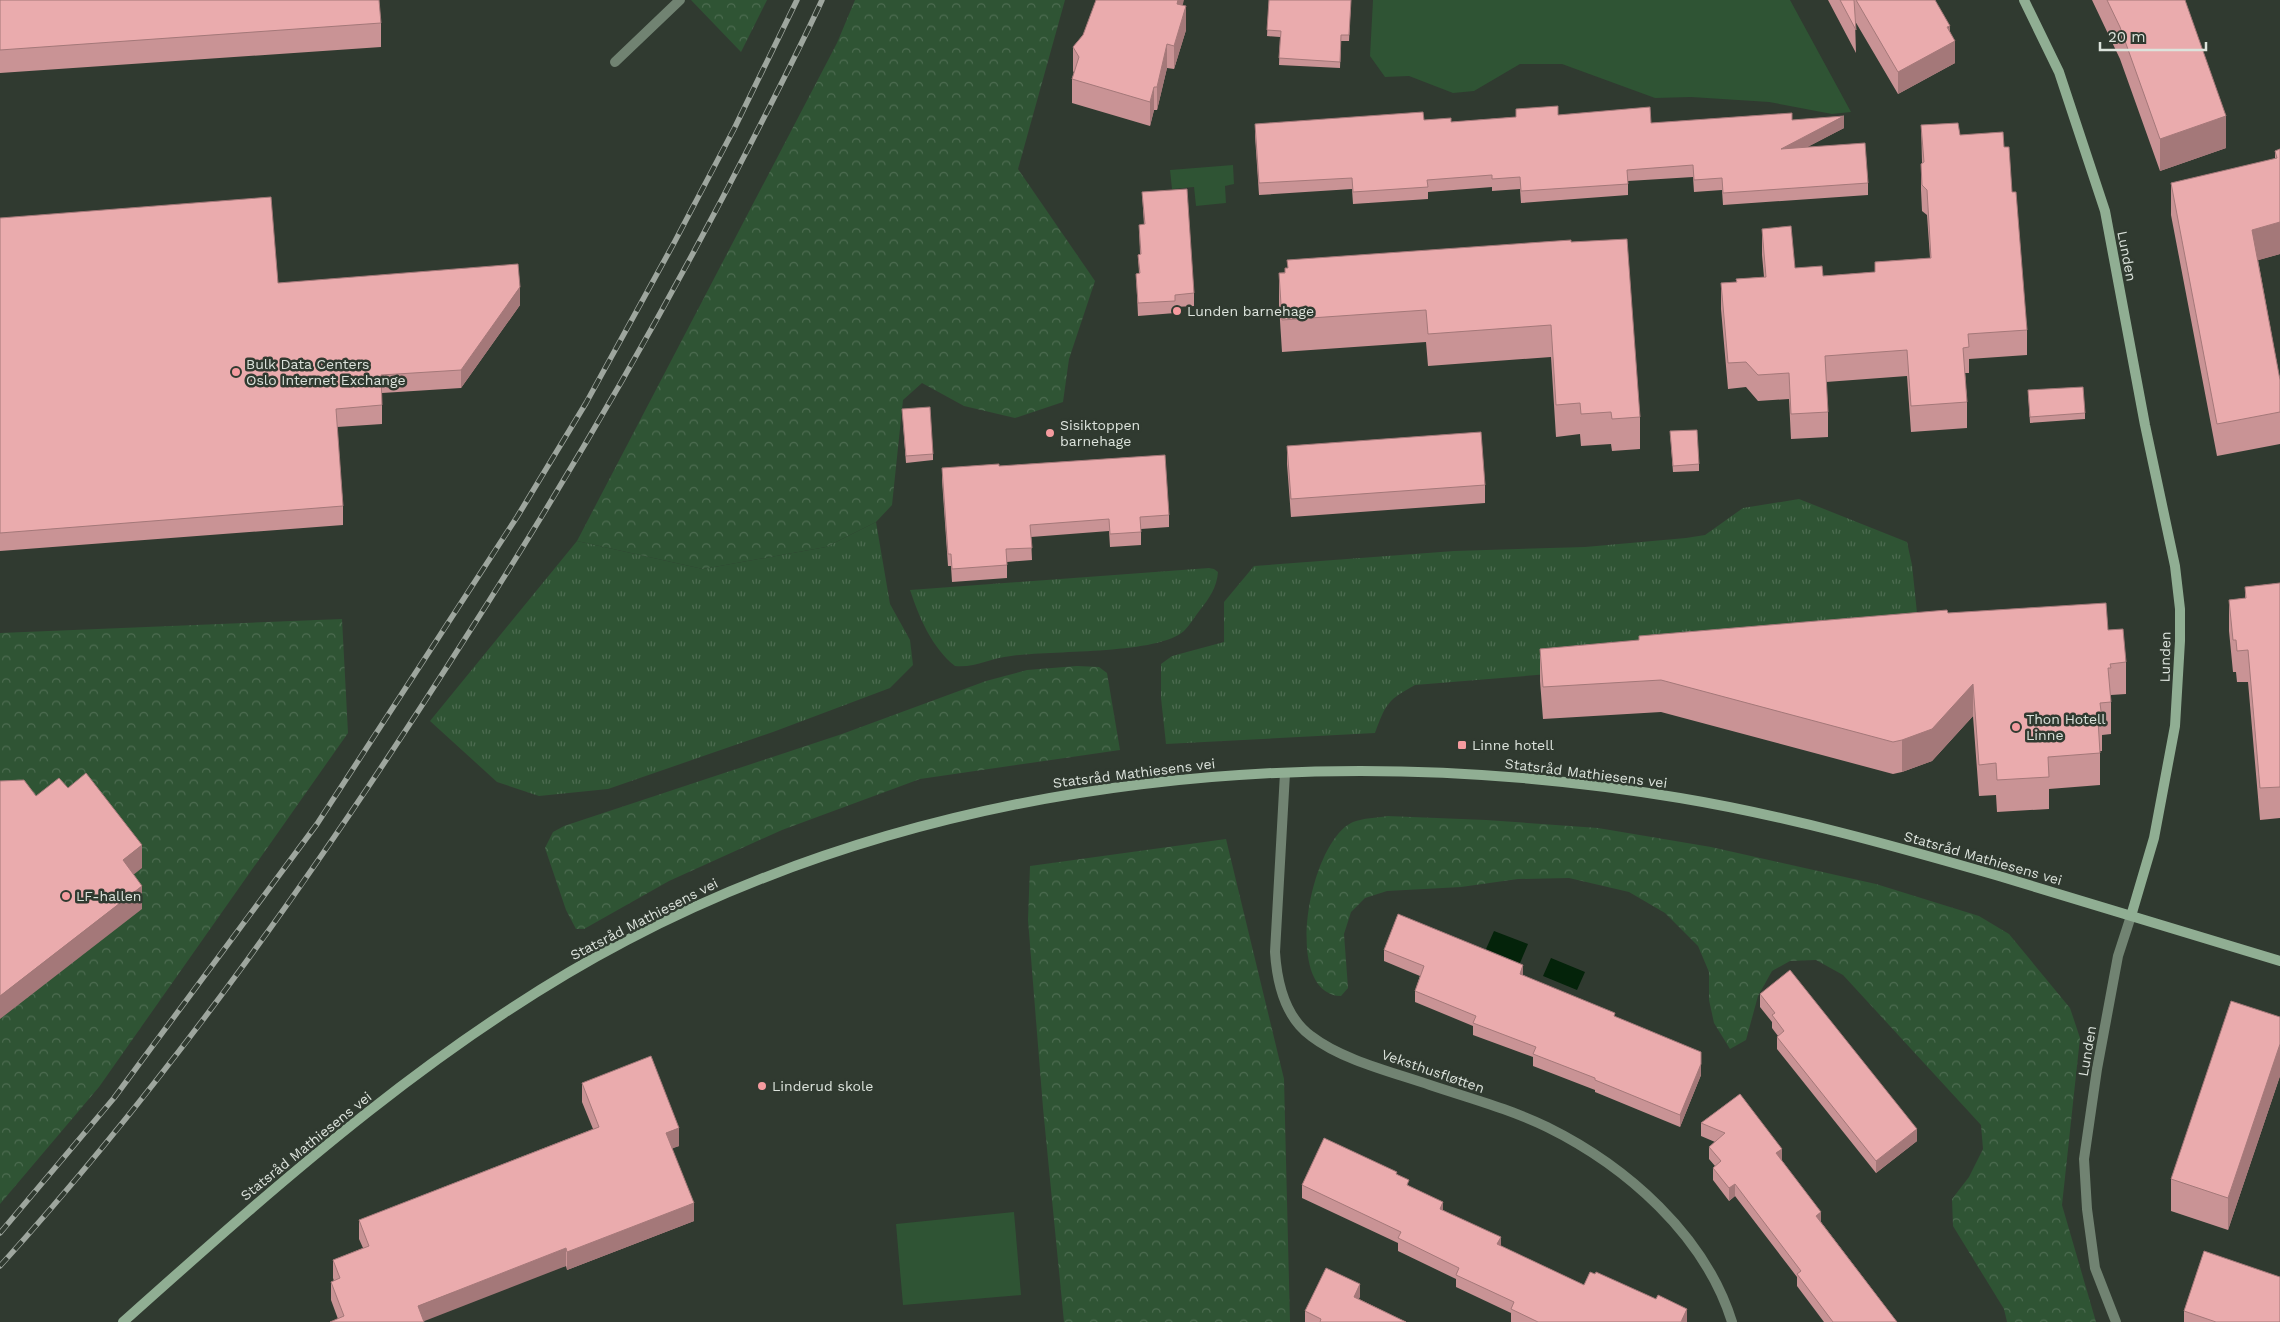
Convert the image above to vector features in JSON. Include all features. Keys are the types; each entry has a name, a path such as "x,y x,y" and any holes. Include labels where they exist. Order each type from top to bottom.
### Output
{"street":[{"path":"615,62 680,0"},
{"name":"Lunden","path":"2024,0 2058,72 2104,211 2145,425 2175,566 2180,610 2175,726 2154,838 2118,956 2097,1069 2084,1160 2087,1209 2095,1268 2116,1322"},
{"name":"Statsråd Mathiesens vei","path":"123,1322 237,1220 403,1085 528,998 624,942 688,909 804,862 934,823 1052,797 1205,777 1285,773 1410,772 1491,776 1600,786 1747,810 1837,832 1938,859 2280,960"},
{"name":"Veksthusfløtten","path":"1285,773 1275,952 1276,972 1286,1007 1296,1021 1310,1036 1328,1047 1384,1069 1521,1117 1546,1127 1589,1150 1637,1187 1674,1222 1697,1252 1716,1283 1732,1322"}],"green space":[{"path":"691,0 767,0 741,52"},
{"path":"855,0 1065,0 1018,169 1095,281 1069,359 1063,402 1015,418 964,406 922,383 903,400 892,505 876,522 826,547 703,569 577,541 837,43"},
{"path":"1373,0 1790,0 1851,112 1832,114 1769,102 1691,97 1655,98 1562,64 1520,64 1474,91 1453,93 1409,76 1385,77 1370,56"},
{"path":"1233,165 1234,184 1225,186 1226,203 1196,206 1194,187 1172,189 1170,170"},
{"path":"1799,499 1907,542 1912,565 1917,613 1622,668 1415,685 1389,703 1375,733 1166,744 1161,698 1161,664 1172,656 1224,642 1224,602 1254,566 1454,551 1585,547 1686,538 1705,535 1743,508"},
{"path":"876,522 890,604 910,640 913,665 890,688 773,732 608,789 539,796 497,782 430,721 577,541 703,569 826,547"},
{"path":"1209,568 1218,572 1212,592 1186,629 1170,639 1128,648 1011,656 962,666 955,666 933,641 922,621 910,590"},
{"path":"342,619 348,733 99,1087 0,1204 0,633"},
{"path":"1077,666 1099,667 1107,673 1120,750 920,779 782,830 669,881 584,929 576,929 566,910 545,848 553,832 564,826 842,734 986,681 1027,670"},
{"path":"1387,816 1486,820 1598,828 1711,847 1876,884 1979,916 2009,934 2070,1008 2080,1038 2062,1205 2096,1322 2007,1322 2004,1309 1953,1226 1952,1199 1969,1177 1983,1149 1981,1125 1843,975 1816,960 1790,961 1772,971 1758,996 1746,1040 1730,1049 1714,1023 1709,1000 1709,972 1698,946 1665,913 1629,892 1569,878 1518,879 1461,887 1387,891 1365,898 1351,912 1344,934 1348,988 1341,996 1322,989 1311,971 1307,945 1308,915 1314,885 1324,857 1337,835 1353,822"},
{"path":"1226,839 1284,1079 1290,1322 1064,1322 1043,1108 1028,920 1030,866"},
{"path":"1014,1212 1021,1295 903,1305 896,1224"}],"shaded area":[{"path":"1494,931 1528,944 1520,963 1486,949"},
{"path":"1551,958 1585,972 1577,990 1543,976"}],"building":[{"path":"0,0 379,0 381,23 0,50"},
{"path":"1096,0 1178,0 1177,4 1186,6 1174,46 1167,44 1157,87 1154,87 1150,102 1072,79 1079,57 1073,47 1083,35"},
{"path":"1269,0 1351,0 1349,35 1341,35 1340,62 1279,58 1281,31 1267,30"},
{"path":"1840,0 1854,0 1856,30"},
{"path":"1856,0 1935,0 1950,26 1947,27 1955,41 1898,72"},
{"path":"2107,0 2185,0 2226,116 2160,139 2120,27"},
{"path":"1558,106 1558,115 1650,107 1651,123 1792,113 1792,120 1844,116 1781,149 1865,143 1868,183 1723,193 1722,178 1694,180 1693,165 1627,170 1628,184 1521,191 1520,177 1492,179 1492,175 1427,180 1428,187 1353,192 1352,178 1259,183 1255,124 1423,112 1424,120 1451,118 1451,122 1516,117 1516,109"},
{"path":"1958,123 1960,135 2003,132 2004,147 2009,147 2012,192 2016,192 2027,330 1968,334 1969,347 1963,348 1967,402 1911,406 1907,350 1825,356 1828,412 1791,414 1789,373 1758,375 1746,362 1728,363 1721,283 1737,282 1736,279 1766,277 1762,229 1791,226 1795,268 1822,266 1823,276 1875,272 1875,262 1931,258 1927,190 1922,185 1921,164 1924,162 1921,125"},
{"path":"2280,149 2280,222 2252,230 2280,380 2280,412 2217,424 2171,183 2277,158 2275,151"},
{"path":"1187,189 1194,293 1175,295 1175,301 1138,303 1136,274 1140,273 1138,255 1141,254 1139,225 1145,224 1142,192"},
{"name":"Bulk Data Centers Oslo Internet Exchange","path":"271,197 278,283 518,264 520,287 461,370 381,375 382,405 336,409 343,506 0,533 0,218"},
{"path":"1627,239 1640,417 1612,419 1611,412 1581,414 1580,403 1556,405 1551,325 1428,334 1426,310 1282,320 1279,273 1285,273 1285,268 1288,268 1287,260 1571,240 1571,242"},
{"path":"2083,387 2085,413 2030,417 2028,390"},
{"path":"930,407 933,454 906,456 902,409"},
{"path":"1697,430 1699,464 1673,466 1670,431"},
{"path":"1481,432 1485,485 1291,499 1287,446"},
{"path":"1165,455 1169,515 1140,517 1141,532 1110,534 1109,519 1030,525 1032,548 1006,549 1007,565 952,569 951,554 948,554 942,468"},
{"path":"2280,583 2280,787 2260,788 2248,650 2237,651 2236,640 2233,640 2229,600 2246,598 2245,587"},
{"path":"2106,603 2108,630 2123,629 2126,662 2110,664 2111,668 2108,668 2111,702 2100,703 2102,719 2098,720 2100,753 2048,757 2049,777 1997,780 1996,763 1979,765 1973,684 1932,729 1893,742 1661,680 1543,687 1540,649 1639,640 1639,636 1947,610 1948,613"},
{"name":"LF-hallen","path":"86,773 142,845 123,860 142,886 0,996 0,781 24,780 36,796 59,778 68,788"},
{"path":"1398,914 1523,965 1520,974 1615,1013 1614,1016 1701,1052 1701,1064 1680,1115 1595,1080 1595,1078 1533,1054 1536,1047 1473,1023 1476,1016 1415,991 1424,966 1384,950"},
{"path":"1790,970 1917,1129 1876,1161 1777,1037 1784,1031 1772,1015 1775,1013 1760,994"},
{"path":"2231,1001 2280,1017 2280,1044 2228,1198 2171,1179"},
{"path":"651,1056 679,1128 666,1133 694,1203 567,1252 566,1248 418,1306 424,1322 330,1322 344,1316 331,1282 340,1278 333,1260 369,1246 359,1220 599,1127 582,1083"},
{"path":"1740,1094 1782,1149 1776,1153 1821,1212 1816,1216 1897,1322 1833,1322 1797,1274 1801,1271 1735,1184 1729,1188 1713,1168 1721,1161 1709,1147 1725,1133 1701,1123"},
{"path":"1324,1138 1397,1172 1396,1174 1409,1180 1407,1185 1443,1202 1440,1209 1501,1237 1497,1244 1584,1285 1590,1272 1595,1274 1596,1272 1656,1299 1658,1295 1687,1309 1681,1322 1538,1322 1511,1309 1514,1302 1456,1275 1459,1268 1398,1238 1401,1232 1302,1185"},
{"path":"2204,1251 2280,1277 2280,1322 2216,1322 2184,1311"},
{"path":"1326,1268 1360,1284 1354,1297 1406,1322 1320,1322 1321,1319 1305,1311"}],"railway":[{"path":"0,1233 114,1098 317,824 517,517 586,403 674,243 734,129 797,0"},
{"path":"0,1266 65,1193 127,1117 246,962 359,801 413,719 542,516 650,332 751,143 822,0"}],"place":[{"name":"Lunden barnehage","path":"1177,311"},
{"name":"Bulk Data Centers Oslo Internet Exchange","path":"236,372"},
{"name":"Sisiktoppen barnehage","path":"1050,433"},
{"name":"Thon Hotell Linne","path":"2016,727"},
{"name":"Linne hotell","path":"1462,745"},
{"name":"LF-hallen","path":"66,896"},
{"name":"Linderud skole","path":"762,1086"}]}
